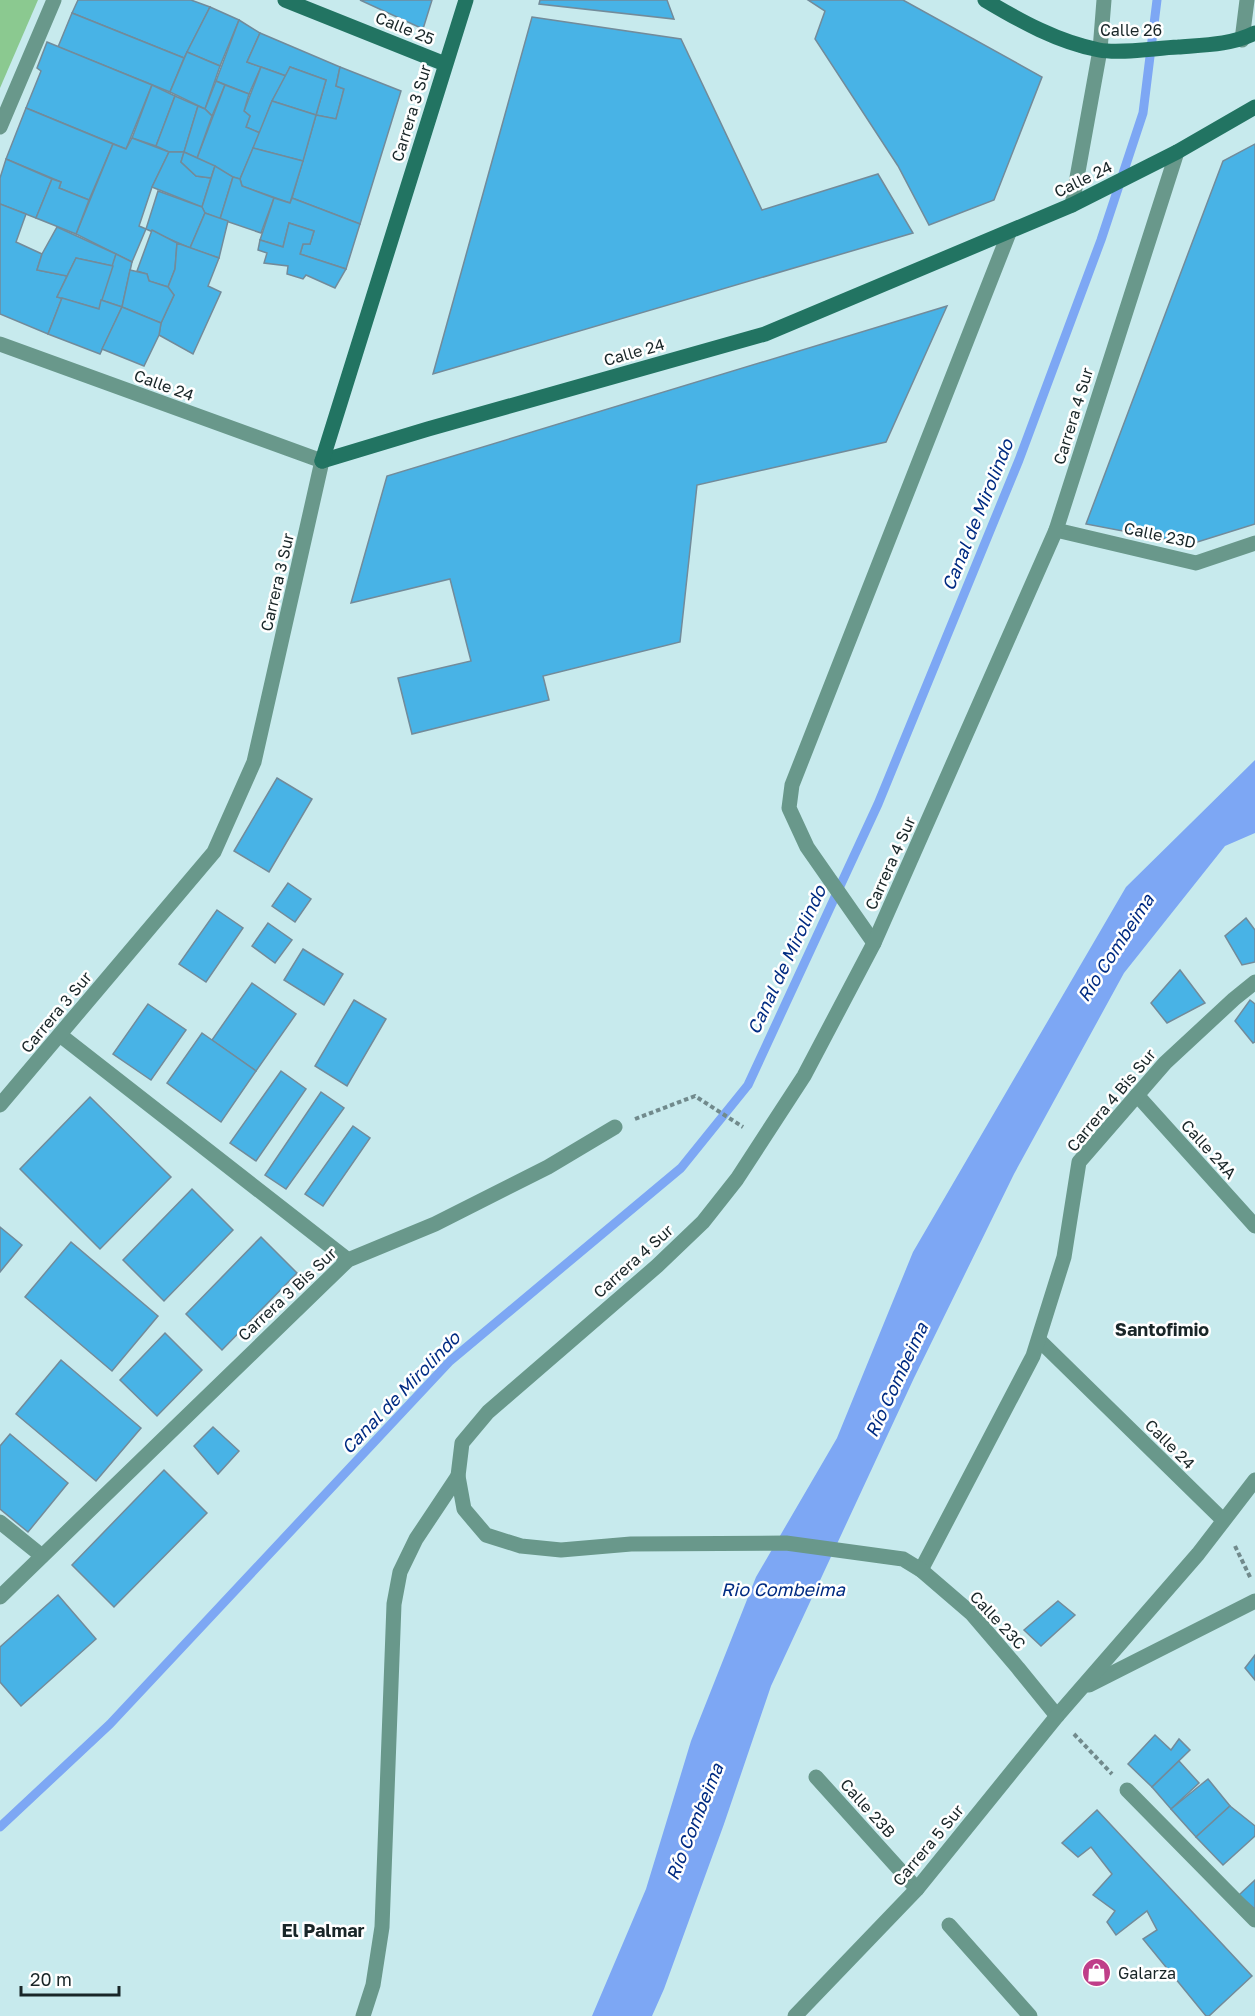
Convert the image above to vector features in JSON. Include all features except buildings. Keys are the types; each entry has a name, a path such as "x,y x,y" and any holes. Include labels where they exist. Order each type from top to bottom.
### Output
{"main road":[{"name":"Calle 25","path":"285,0 445,64"},
{"name":"Carrera 3 Sur","path":"322,461 466,0"},
{"name":"Calle 26","path":"985,0 1024,23 1100,50 1216,45 1249,37"},
{"name":"Calle 24","path":"322,461 765,334 1077,203 1172,154 1255,107"}],"street":[{"path":"0,127 54,0"},
{"path":"1077,203 1100,50 1104,0"},
{"path":"1247,0 1249,37"},
{"name":"Carrera 4 Sur","path":"458,1476 462,1443 488,1412 657,1266 703,1222 737,1179 804,1076 874,943 1056,530 1172,154"},
{"path":"874,943 807,847 789,808 792,784 1009,232"},
{"name":"Calle 24","path":"0,344 322,461"},
{"name":"Carrera 3 Sur","path":"0,1105 214,852 254,762 322,461"},
{"name":"Calle 23D","path":"1056,530 1196,563 1255,543"},
{"name":"Carrera 4 Bis Sur","path":"921,1570 1033,1356 1064,1257 1079,1162 1165,1063 1255,982"},
{"path":"60,1035 348,1260"},
{"name":"Calle 24A","path":"1137,1095 1255,1226"},
{"name":"Carrera 3 Bis Sur","path":"0,1597 348,1260 435,1224 548,1167 615,1127"},
{"name":"Calle 24","path":"1039,1340 1223,1520"},
{"path":"363,2016 374,1985 382,1927 394,1604 400,1572 416,1539 458,1476"},
{"name":"Calle 23C","path":"458,1476 464,1509 486,1535 521,1546 561,1550 631,1544 786,1543 903,1559 921,1570 971,1613 1057,1716"},
{"name":"Carrera 5 Sur","path":"795,2016 917,1889 1057,1716 1198,1554 1255,1480"},
{"path":"0,1522 42,1556"},
{"name":"Carrera 5 Sur","path":"1081,1689 1255,1601"},
{"name":"Calle 23B","path":"816,1777 917,1889"},
{"path":"1127,1790 1255,1920"},
{"path":"949,1925 1030,2016"}],"path":[{"path":"615,1127 695,1096 763,1140"},
{"path":"1223,1520 1255,1588"},
{"path":"1057,1716 1127,1790"}],"green space":[{"path":"0,0 38,0 0,88"}],"water":[{"name":"Rio Combeima","path":"1255,760 1255,833 1225,846 1124,973 1014,1174 914,1378 771,1686 724,1824 652,2016 592,2016 646,1889 691,1741 756,1577 837,1438 913,1252 1126,887"}],"waterway":[{"name":"Canal de Mirolindo","path":"0,1827 110,1724 450,1361 681,1168 748,1085 878,804 1019,460 1101,240 1143,113 1157,0"}],"place":[{"name":"Galarza","path":"1097,1973"}],"district":[{"name":"Santofimio","path":"1162,1330"},
{"name":"El Palmar","path":"323,1931"}],"water label":[{"name":"Río Combeima","path":"1116,948"},
{"name":"Río Combeima","path":"897,1380"},
{"name":"Río Combeima","path":"695,1822"}]}
